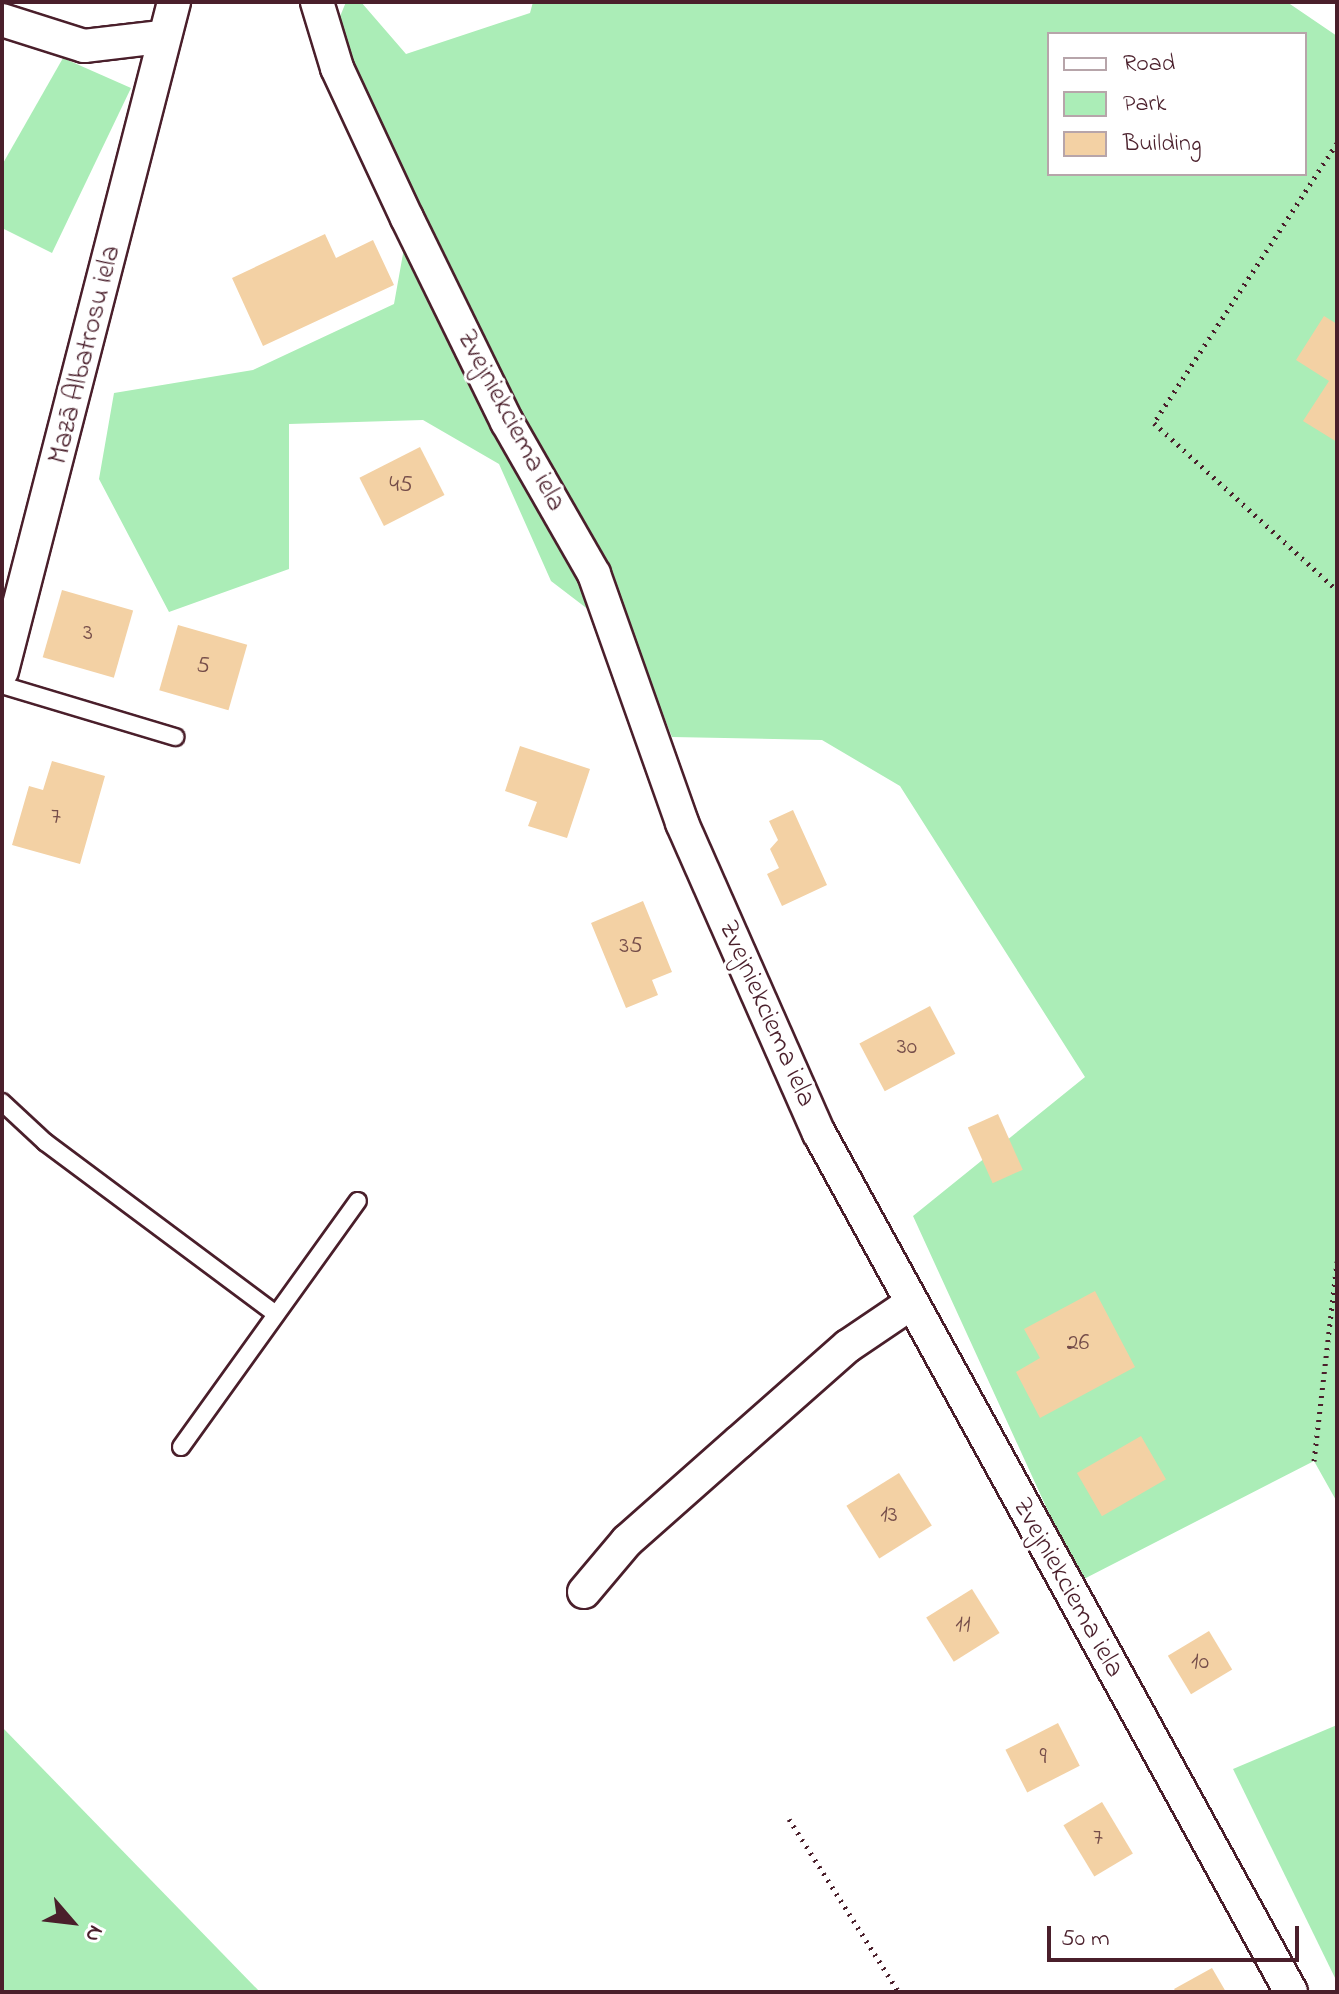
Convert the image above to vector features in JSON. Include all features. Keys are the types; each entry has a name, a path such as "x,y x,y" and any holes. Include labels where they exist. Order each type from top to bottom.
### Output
{"street":[{"name":"Mazā Albatrosu iela","path":"2,671 86,360 161,37 174,2"},
{"name":"Zvejniekciema iela","path":"317,2 337,68 407,218 507,422 594,574 701,867 819,1133 910,1304 1291,1992"},
{"path":"2,20 84,46 161,37"},
{"path":"584,1592 627,1541 727,1451 848,1346 910,1304"}],"lane":[{"path":"2,685 175,737"},
{"path":"2,1102 45,1142 276,1314"},
{"path":"181,1447 358,1201"}],"path":[{"path":"1337,143 1154,423 1337,590"},
{"path":"1314,1461 1337,1261"},
{"path":"789,1819 899,1992"}],"green space":[{"path":"346,2 361,2 406,54 530,13 533,2 1287,2 1337,36 1337,1502 1314,1461 1080,1581 913,1216 1085,1077 900,786 822,740 672,737 636,646 551,581 499,464 423,420 289,424 289,569 169,612 99,479 114,393 253,370 394,304 413,198 336,26"},
{"path":"63,58 131,88 52,253 2,228 2,165"},
{"path":"1337,1725 1337,1982 1233,1769"},
{"path":"2,1727 260,1992 2,1992"}],"building":[{"path":"325,234 336,258 373,240 394,285 263,346 232,278"},
{"path":"1324,316 1337,324 1337,442 1303,421 1329,381 1296,360"},
{"path":"420,447 445,495 384,526 359,478"},
{"path":"62,590 133,610 114,678 43,657"},
{"path":"178,625 247,645 228,710 159,690"},
{"path":"520,746 590,769 567,838 528,826 537,802 505,791"},
{"path":"52,761 105,776 80,864 12,845 29,786 43,790"},
{"path":"793,810 827,885 782,906 767,874 779,868 770,849 778,840 769,821"},
{"path":"643,901 672,972 652,980 658,995 626,1008 591,923"},
{"path":"930,1006 955,1054 885,1091 859,1044"},
{"path":"998,1114 1023,1170 993,1183 968,1127"},
{"path":"1095,1291 1135,1367 1040,1418 1016,1372 1040,1358 1024,1329"},
{"path":"1141,1436 1166,1479 1102,1516 1077,1473"},
{"path":"899,1473 932,1526 879,1558 846,1506"},
{"path":"972,1589 1000,1633 954,1662 926,1618"},
{"path":"1209,1631 1232,1670 1191,1694 1168,1656"},
{"path":"1058,1723 1080,1766 1027,1793 1005,1750"},
{"path":"1102,1802 1133,1853 1094,1877 1063,1825"},
{"path":"1212,1968 1226,1992 1176,1992 1174,1989"}]}
